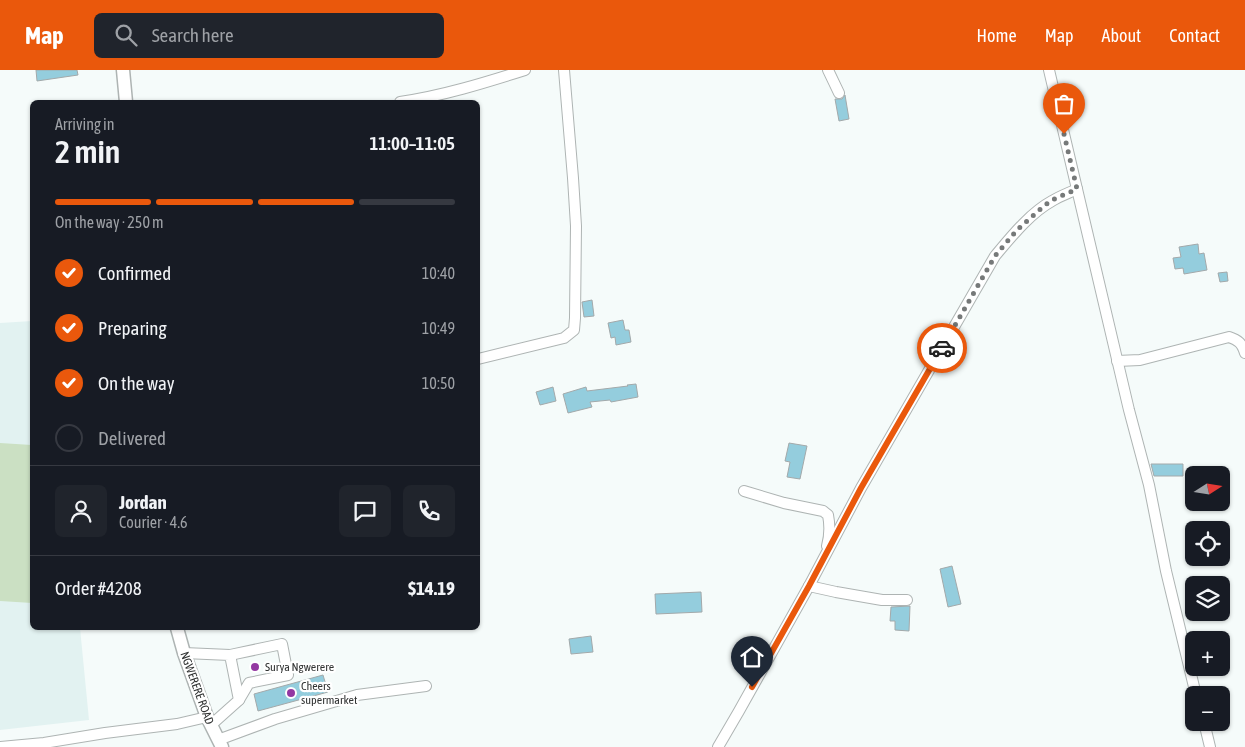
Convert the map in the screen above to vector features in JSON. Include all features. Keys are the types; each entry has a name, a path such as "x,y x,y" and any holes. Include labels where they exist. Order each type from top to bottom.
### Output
{"main road":[{"path":"123,70 126,100"},
{"name":"NGWERERE ROAD","path":"178,630 209,721 220,743"}],"street":[{"path":"415,100 525,70"},
{"path":"480,359 564,338 574,330 576,226 574,178 564,70"},
{"path":"828,70 839,93"},
{"path":"1049,70 1129,410 1149,485 1166,571 1194,686"},
{"path":"718,747 809,586 861,488 995,256 1017,230 1044,206 1052,200 1077,189"},
{"path":"1118,361 1140,360 1229,337 1243,346 1245,353"},
{"path":"744,491 784,503 823,511 828,515 829,539 825,556"},
{"path":"809,586 875,599 908,600"},
{"path":"0,746 44,744 209,721 238,700 249,683 288,675 282,644 230,655 184,653"},
{"path":"230,655 238,700"},
{"path":"220,743 275,719 349,697 426,686"},
{"path":"1206,731 1210,747"}],"shaded area":[{"path":"30,321 30,630 80,630 89,720 0,730 0,323"}],"green space":[{"path":"0,443 30,445 30,603 0,601"}],"building":[{"path":"36,70 77,70 78,75 37,81"},
{"path":"845,95 849,119 839,121 835,99 842,99"},
{"path":"1198,244 1199,254 1204,253 1207,270 1184,274 1183,268 1175,269 1173,258 1181,257 1179,247"},
{"path":"1227,272 1228,281 1220,282 1218,273"},
{"path":"592,300 594,316 584,317 582,302"},
{"path":"623,320 625,330 629,330 631,342 616,345 615,337 611,338 608,323"},
{"path":"636,384 638,397 611,402 610,400 590,402 592,407 568,413 563,394 586,387 587,391"},
{"path":"553,387 556,401 540,405 536,392"},
{"path":"789,443 807,446 800,479 787,477 790,462 785,461"},
{"path":"1151,464 1183,464 1183,476 1154,476"},
{"path":"952,566 961,604 948,607 940,569"},
{"path":"701,592 702,612 656,614 655,594"},
{"path":"910,606 909,631 895,630 895,621 890,621 891,607"},
{"path":"591,636 593,652 571,654 569,639"},
{"name":"Cheers supermarket","path":"323,675 328,692 258,711 254,694"}],"way so far":[{"path":"942,348 995,256 1017,230 1052,200 1077,189 1064,134"}],"place":[{"name":"Surya Ngwerere","path":"255,667"},
{"name":"Cheers supermarket","path":"291,693"}],"route":[{"path":"752,687 861,488 942,348"}]}
